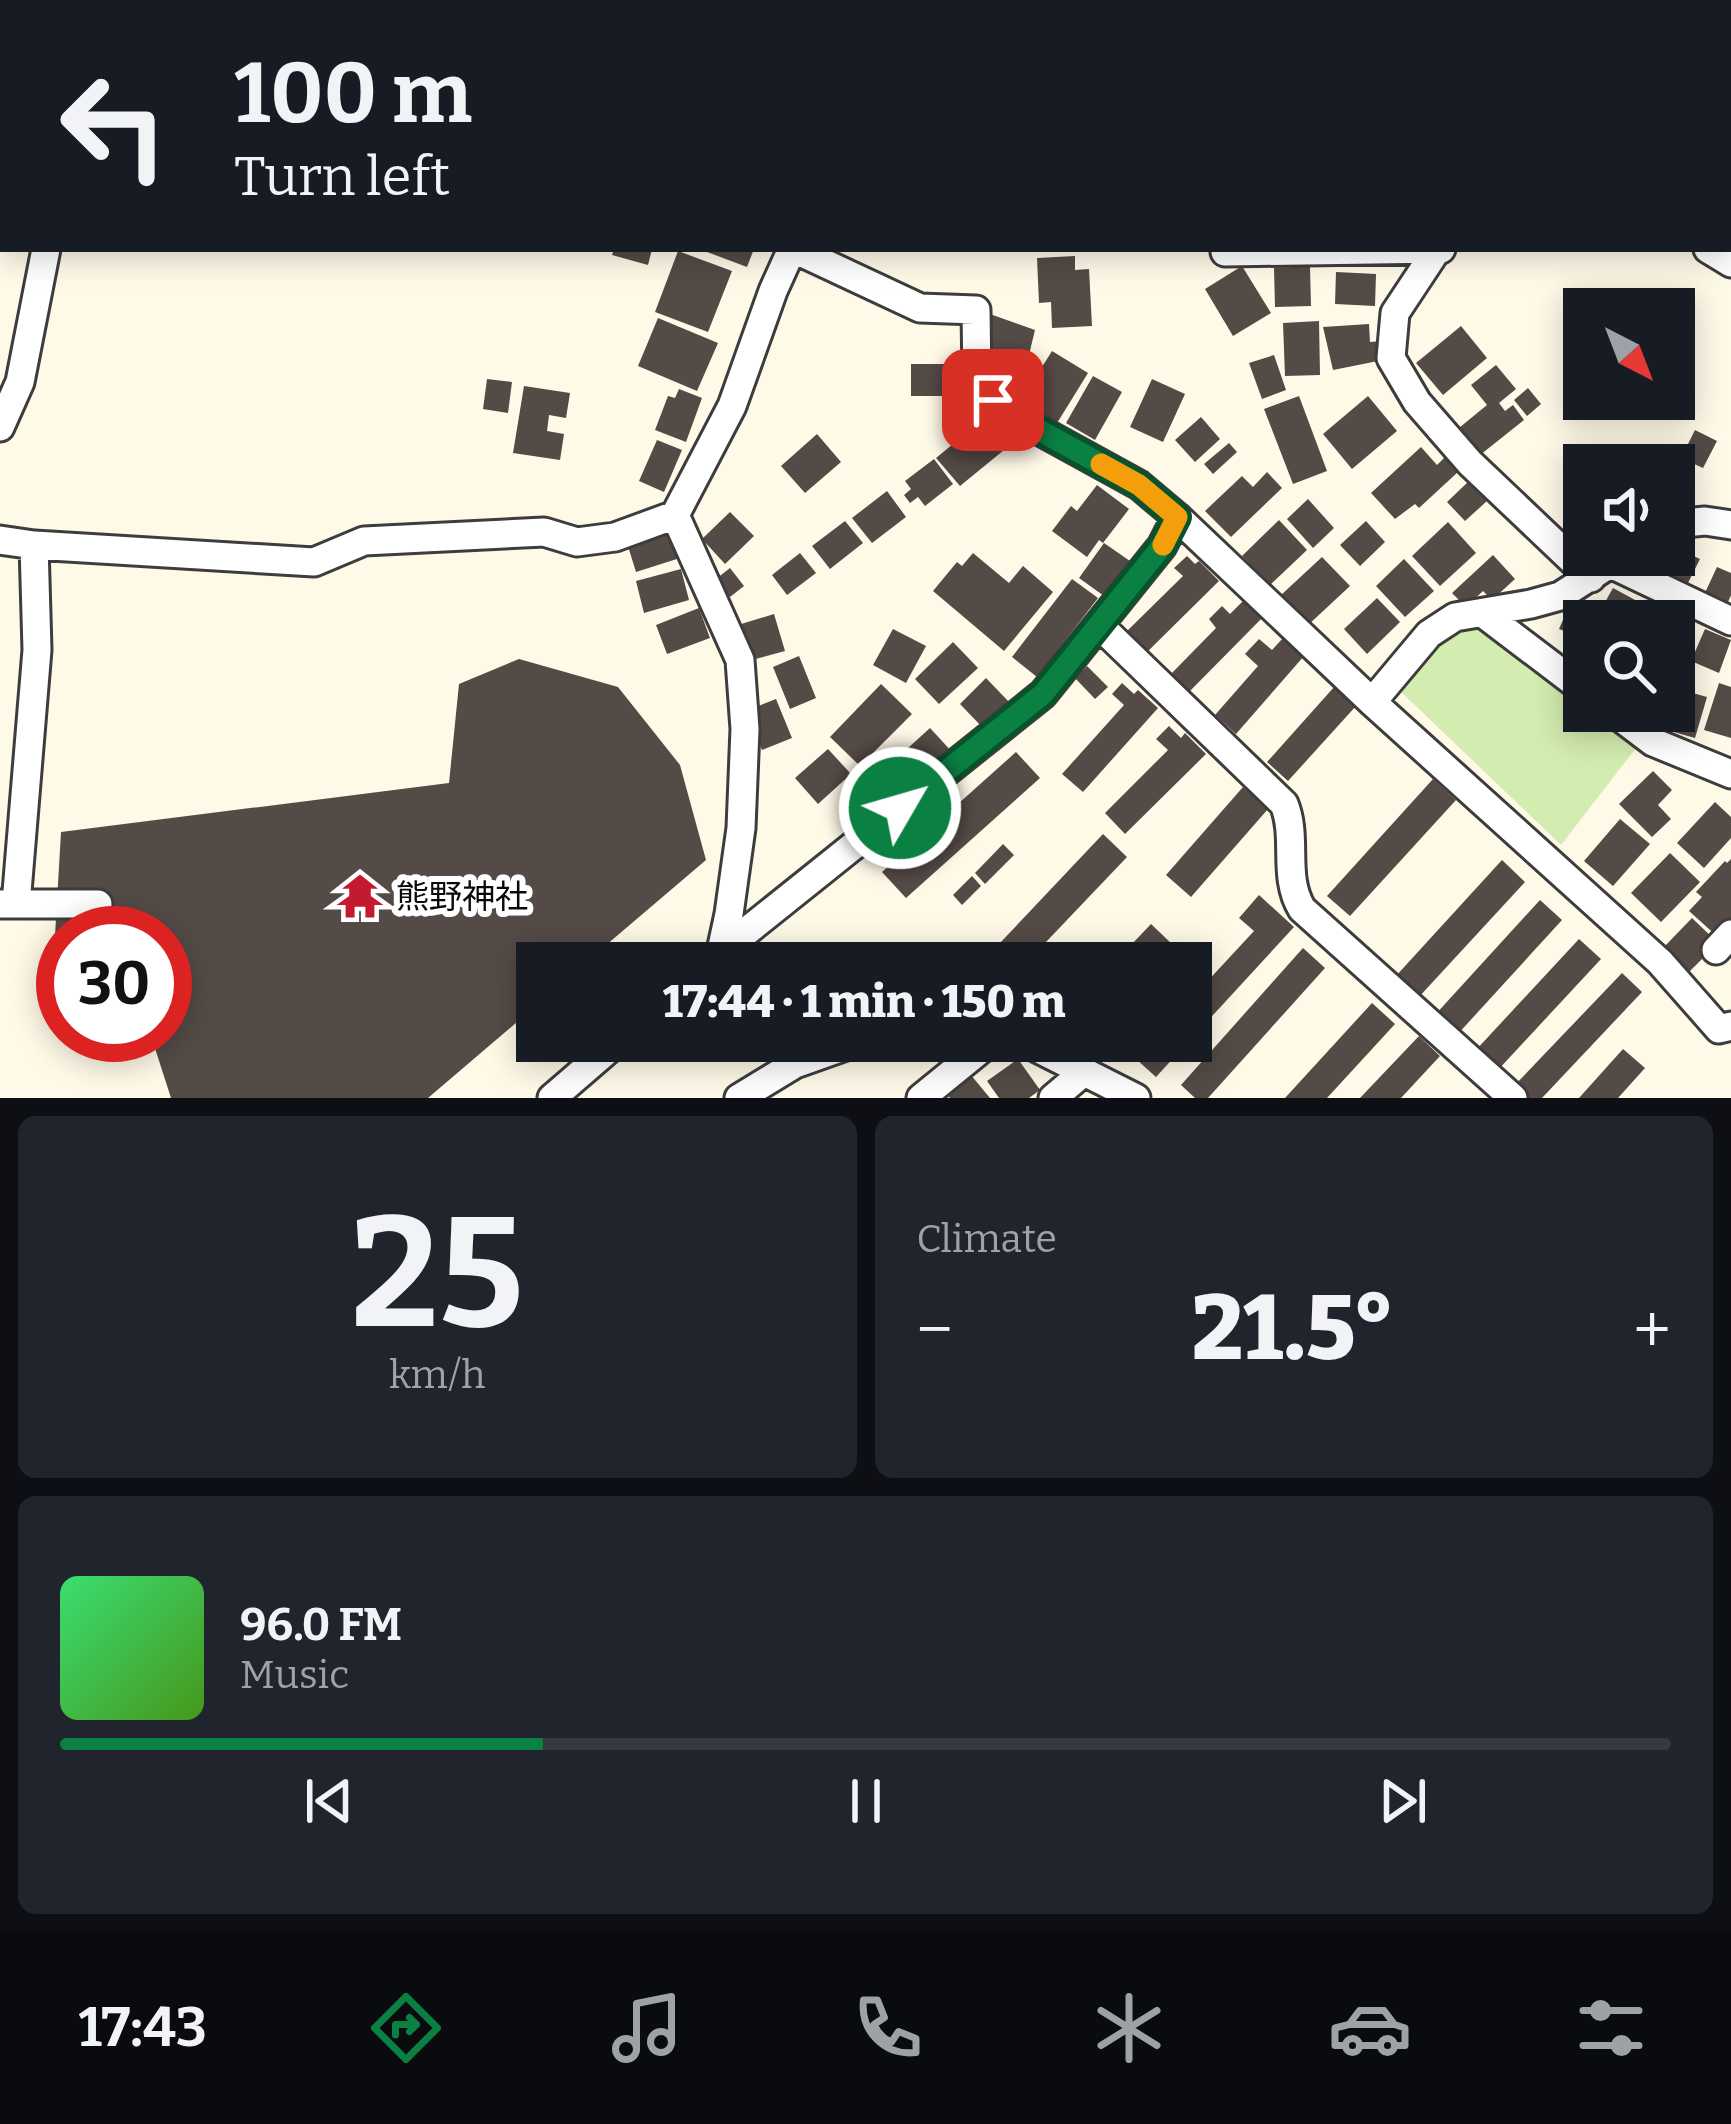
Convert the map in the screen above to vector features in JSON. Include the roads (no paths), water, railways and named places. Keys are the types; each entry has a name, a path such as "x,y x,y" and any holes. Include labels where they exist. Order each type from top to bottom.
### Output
{"street":[{"path":"0,427 20,382 45,252"},
{"path":"0,540 314,562 364,541 544,532 577,542 615,537 675,514 733,406 792,252"},
{"path":"799,252 920,308 976,310 977,380 993,400 1139,485 1177,517 1372,702 1660,962 1719,1029 1731,1026"},
{"path":"1437,252 1395,313 1391,358 1417,403 1470,464 1563,533"},
{"path":"675,514 740,660 745,729 741,828 717,942"},
{"path":"733,942 1043,694 1162,546 1177,517"},
{"path":"1695,522 1731,525"},
{"path":"34,545 37,650 8,904 98,904"},
{"path":"1372,702 1429,634 1455,617 1560,596 1592,576"},
{"path":"1630,576 1731,621"},
{"path":"1484,614 1563,674"},
{"path":"1099,625 1284,804 1290,819 1294,896 1302,909 1513,1098"},
{"path":"1640,732 1731,774"},
{"path":"552,1098 594,1062"},
{"path":"739,1098 801,1062"},
{"path":"921,1098 965,1062"},
{"path":"1066,1062 1136,1098"},
{"path":"1053,1098 1085,1071"}],"place":[{"name":"熊野神社","path":"360,896"}]}
